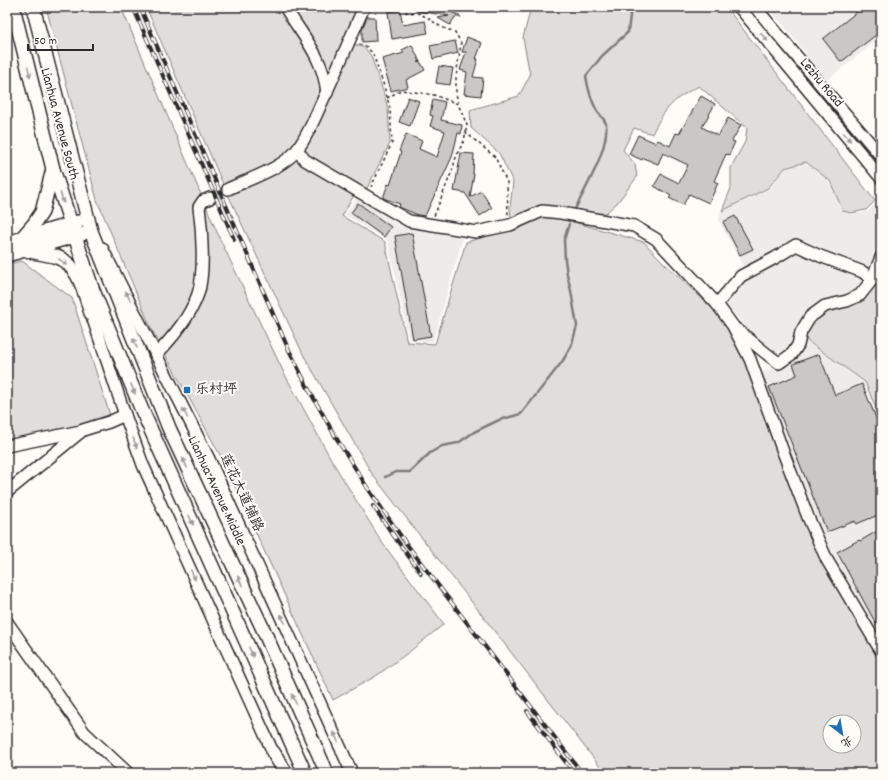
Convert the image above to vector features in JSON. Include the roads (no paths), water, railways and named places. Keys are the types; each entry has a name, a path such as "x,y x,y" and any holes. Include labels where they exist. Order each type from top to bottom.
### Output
{"main road":[{"name":"Lianhua Avenue South","path":"13,7 49,155 73,230"},
{"name":"Lianhua Avenue South","path":"33,7 89,225"},
{"path":"42,128 48,132 55,132 59,129 62,122"},
{"path":"49,155 55,146 62,145 70,149"},
{"path":"23,245 42,212 53,169"},
{"path":"7,255 23,245 89,225"},
{"name":"Lianhua Avenue Middle","path":"89,225 169,428 327,773"},
{"path":"73,230 92,288 141,408 305,773"},
{"path":"7,243 23,245 58,258 72,268 77,273 83,286 91,313"},
{"path":"91,313 92,288"},
{"path":"273,752 286,773"}],"street":[{"path":"285,7 312,46 326,81 326,93"},
{"path":"228,189 285,161 297,150 314,119 364,7"},
{"name":"Lezhu Road","path":"752,11 881,156"},
{"name":"Lezhu Road","path":"752,11 881,178"},
{"path":"297,150 305,160 409,221 476,232 510,225 542,212 561,213 634,226 656,239 717,304 733,326 750,358 782,449 808,517 827,560 881,650"},
{"path":"156,355 181,326 198,293 202,272 199,207 203,201 210,198"},
{"name":"莲花大道辅路","path":"89,225 106,254 209,459 352,773"},
{"path":"717,304 741,276 796,245 863,272 872,280"},
{"path":"733,326 768,356 779,363 792,354 798,345 801,332 810,317 824,306 847,302 860,296 872,280 881,257"},
{"path":"91,313 124,415 143,465 282,773"},
{"path":"7,446 84,430 109,422 124,415"},
{"path":"7,492 84,430"},
{"path":"7,622 84,732 128,773"}],"waterway":[{"path":"575,209 596,168 606,134 606,124 593,103 586,76 602,56 628,32 631,7"},
{"path":"385,477 396,472 410,472 430,453 442,446 458,443 474,432 499,420 521,414 562,362 571,347 577,326 565,260 564,240 569,224"}],"tunnel":[{"path":"210,198 228,189"}],"railway":[{"path":"133,7 234,239"},
{"path":"140,7 287,346 308,388 335,436 367,487 405,542 582,773"},
{"path":"373,506 421,573"},
{"path":"527,711 574,773"}],"place":[{"name":"乐村坪","path":"187,390"}]}
